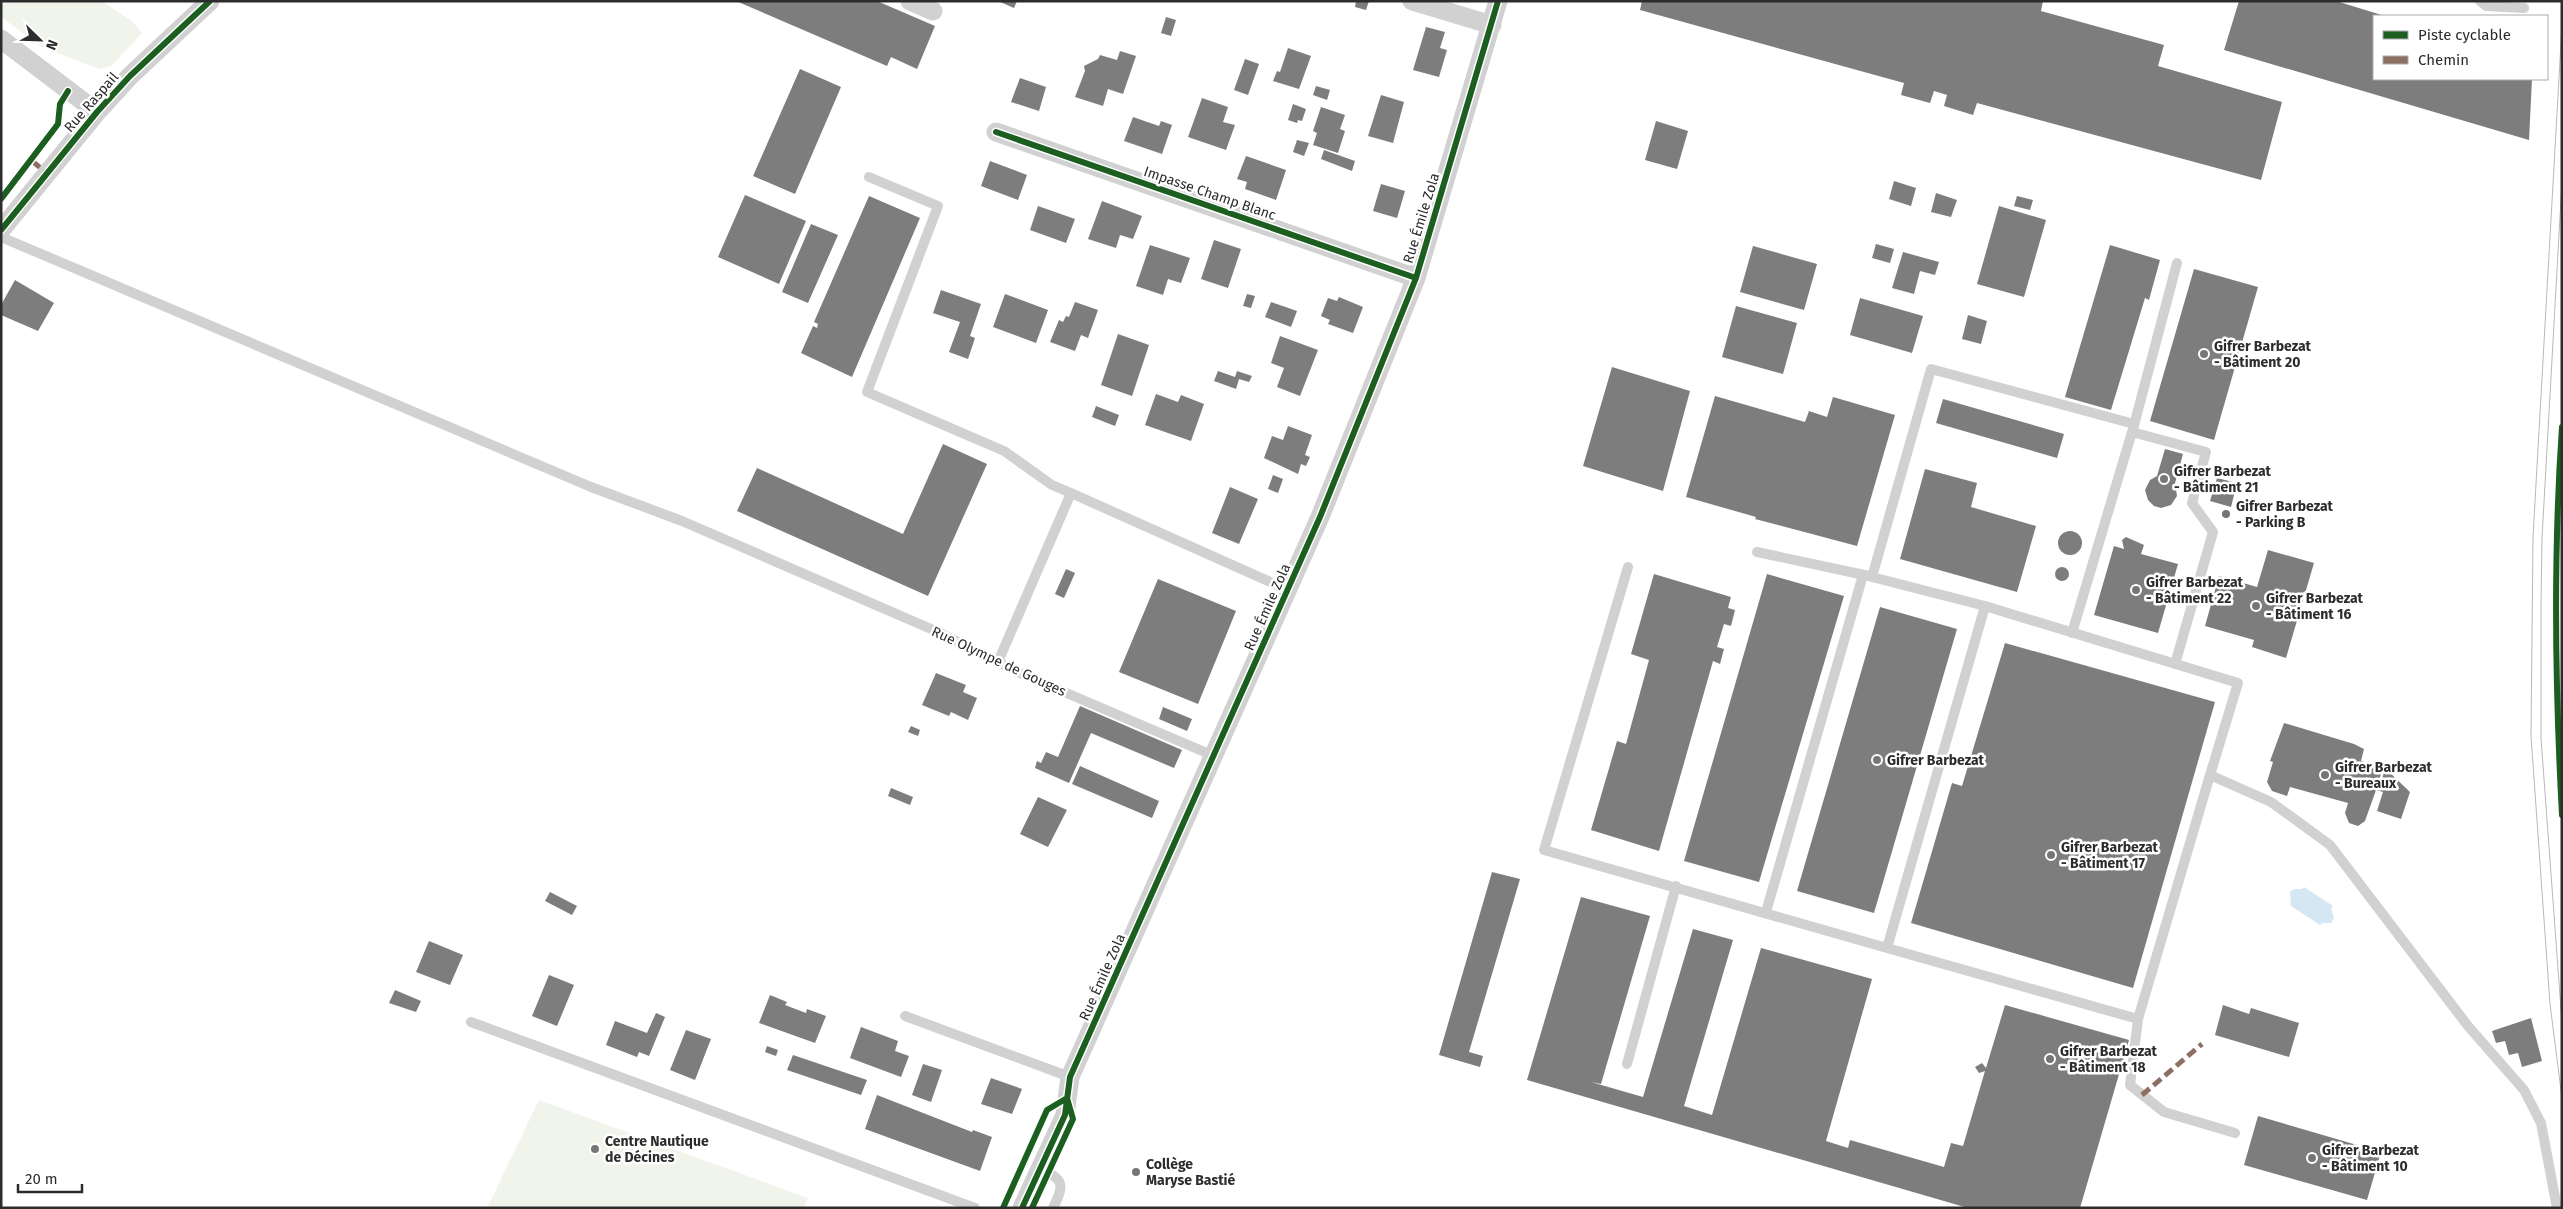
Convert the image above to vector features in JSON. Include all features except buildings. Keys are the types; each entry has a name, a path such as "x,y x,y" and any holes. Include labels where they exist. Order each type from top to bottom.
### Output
{"street":[{"name":"Rue Raspail","path":"1,230 97,112 130,76 210,1"},
{"path":"910,1 933,11"},
{"path":"1412,1 1492,25"},
{"name":"Rue Émile Zola","path":"1022,1208 1064,1116 1070,1077 1320,517 1416,278 1498,1"},
{"path":"1,40 97,112"},
{"name":"Impasse Champ Blanc","path":"996,132 1416,278"}],"lane":[{"path":"2480,1 2486,6 2524,8"},
{"path":"869,177 938,206 867,392 1004,451 1052,485 1288,590"},
{"name":"Rue Olympe de Gouges","path":"1,237 591,487 682,521 938,632 998,662 1214,756"},
{"path":"2072,633 2133,428 2177,263"},
{"path":"1766,912 1931,369 2133,428 2206,452 2192,503 2213,532 2175,664"},
{"path":"998,662 1071,493"},
{"path":"1757,552 1868,576 1985,606 2238,683 2138,1019 2130,1085 2164,1112 2236,1133"},
{"path":"1628,567 1544,850 2138,1019"},
{"path":"1887,948 1985,606"},
{"path":"2210,776 2271,802 2330,845 2468,1026 2524,1090 2541,1123 2557,1208"},
{"path":"1628,1064 1676,886"},
{"path":"904,1016 1070,1077"},
{"path":"471,1022 975,1208"},
{"path":"1040,1168 1060,1181 1062,1190 1053,1208"}],"shaded area":[{"path":"1,1 102,1 133,22 142,33 111,66 99,69 42,47 1,17"},
{"name":"Centre Nautique de Décines","path":"539,1100 808,1198 804,1208 487,1208"}],"water":[{"path":"2304,887 2333,906 2331,909 2334,918 2331,923 2322,923 2320,925 2291,906 2290,892"}],"tram line":[{"path":"2562,25 2533,537 2531,736 2550,1004 2562,1098"},
{"path":"2562,181 2542,538 2541,605 2541,738 2562,1023"}],"marked path":[{"path":"32,161 47,173"},
{"path":"2142,1095 2202,1044"}],"cycle path":[{"path":"1,230 97,112 130,76 210,1"},
{"path":"1022,1208 1065,1115 1070,1077 1320,517 1416,278 1498,1"},
{"path":"1,199 58,124 60,104 68,91"},
{"path":"996,132 1416,278"},
{"path":"2562,427 2556,572 2558,718 2562,815"},
{"path":"1003,1208 1047,1110 1067,1098 1073,1119 1032,1208"}],"place":[{"name":"Gifrer Barbezat - Bâtiment 20","path":"2204,354"},
{"name":"Gifrer Barbezat - Bâtiment 21","path":"2164,479"},
{"name":"Gifrer Barbezat - Parking B","path":"2226,514"},
{"name":"Gifrer Barbezat - Bâtiment 22","path":"2136,590"},
{"name":"Gifrer Barbezat - Bâtiment 16","path":"2256,606"},
{"name":"Gifrer Barbezat","path":"1877,760"},
{"name":"Gifrer Barbezat - Bureaux","path":"2325,775"},
{"name":"Gifrer Barbezat - Bâtiment 17","path":"2051,855"},
{"name":"Gifrer Barbezat - Bâtiment 18","path":"2050,1059"},
{"name":"Centre Nautique de Décines","path":"595,1149"},
{"name":"Gifrer Barbezat - Bâtiment 10","path":"2312,1158"},
{"name":"Collège Maryse Bastié","path":"1136,1172"}]}
